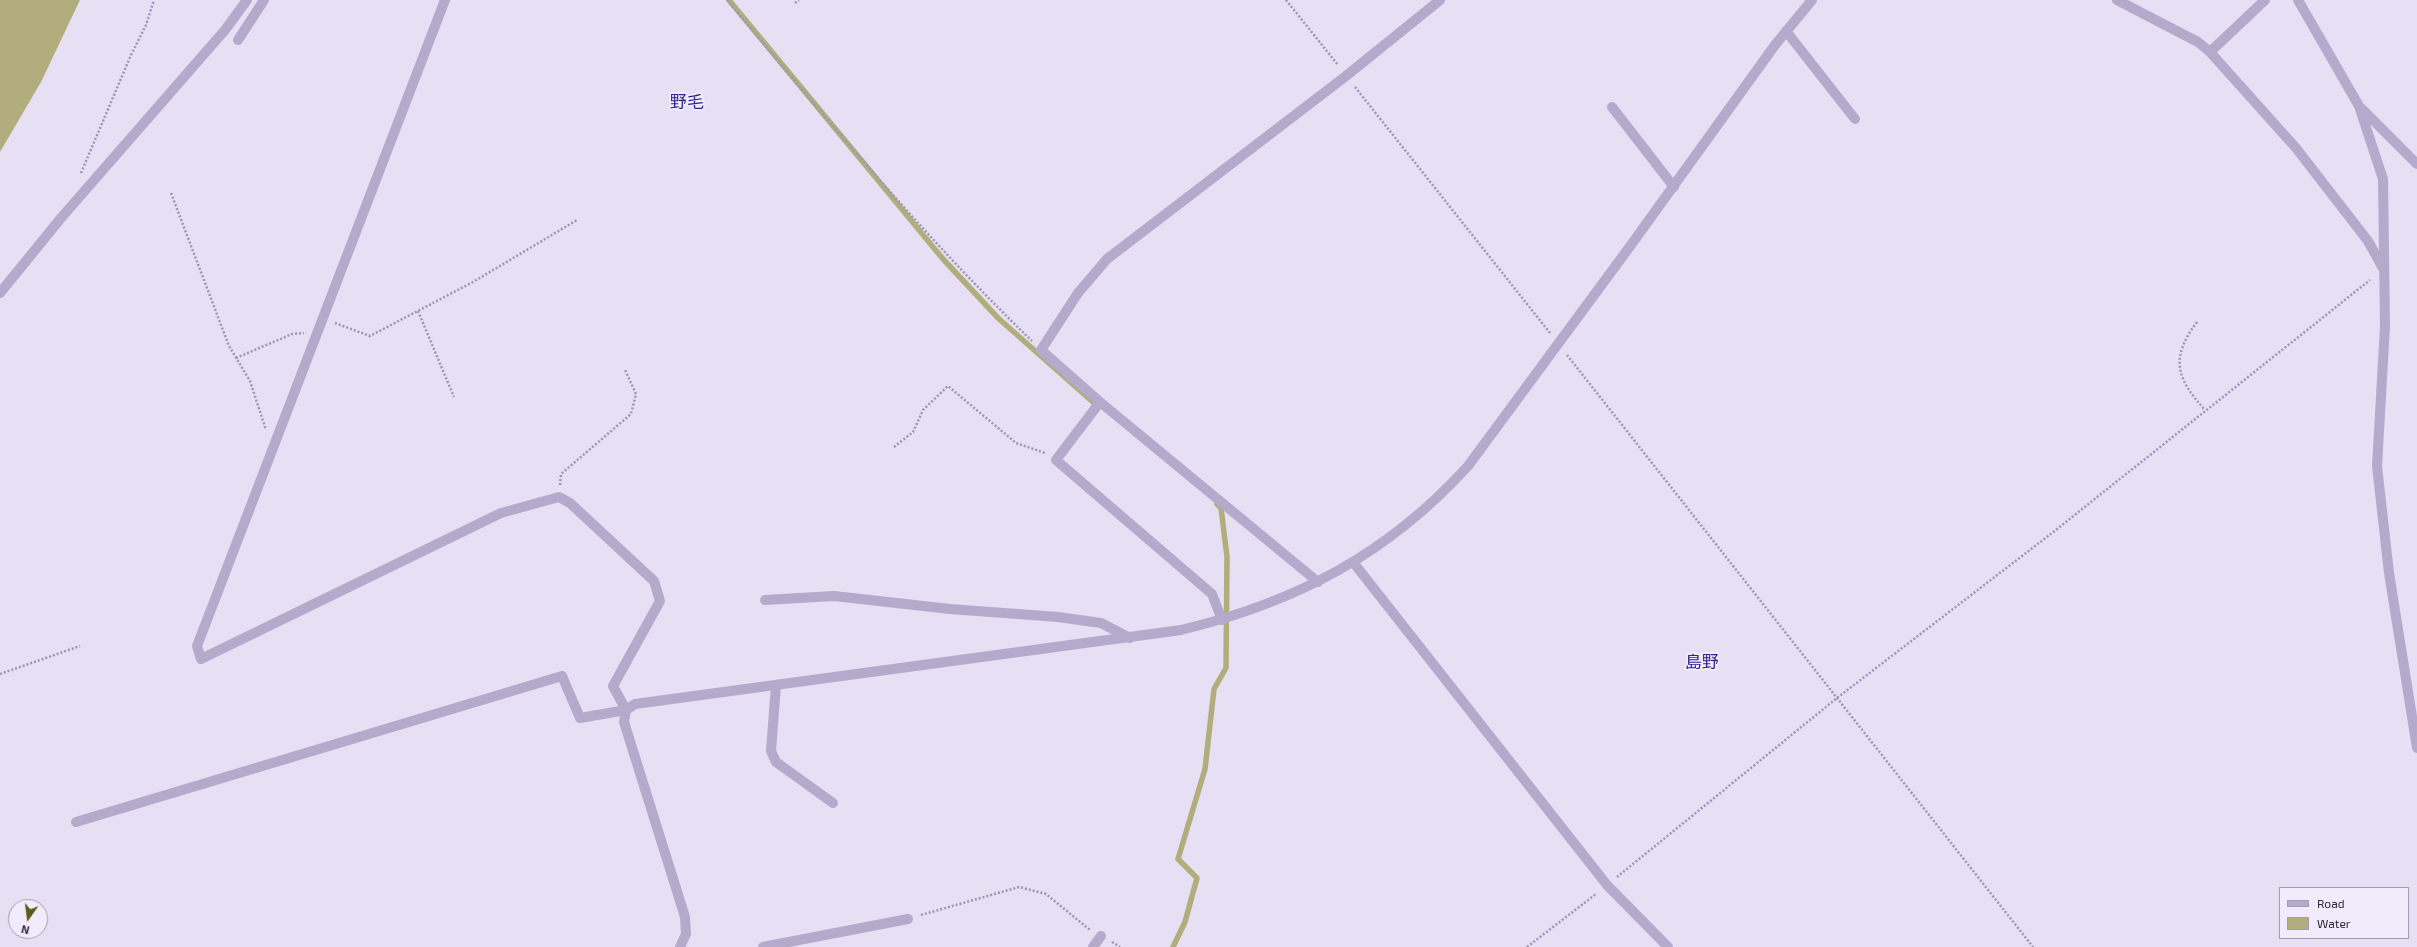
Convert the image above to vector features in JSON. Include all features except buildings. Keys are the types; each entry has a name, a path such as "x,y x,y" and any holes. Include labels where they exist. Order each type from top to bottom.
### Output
{"street":[{"path":"0,293 61,218 225,30 247,0"},
{"path":"238,40 264,0"},
{"path":"445,0 197,646 201,659 501,513 559,497 570,503 654,581 660,601 612,686 626,710 624,722 685,917 686,934 680,947"},
{"path":"1318,582 1100,402 1041,350 1078,293 1107,259 1346,76 1440,0"},
{"path":"76,822 562,676 580,718 626,710 635,704 1181,630 1222,620 1271,604 1318,582 1353,562 1416,518 1441,496 1468,466 1674,187 1786,31 1812,0"},
{"path":"2117,0 2198,42 2210,52 2296,148 2368,241 2385,272"},
{"path":"2210,52 2265,0"},
{"path":"2298,0 2359,106 2383,179 2385,272 2384,375 2376,466 2389,573 2417,748"},
{"path":"1786,31 1855,119"},
{"path":"2359,106 2417,164"},
{"path":"1612,107 1674,187"},
{"path":"1100,402 1056,460 1212,594 1222,620"},
{"path":"1353,562 1607,885 1668,947"},
{"path":"765,600 834,596 950,609 1058,616 1101,623 1130,638"},
{"path":"776,685 771,751 776,762 833,803"},
{"path":"763,947 908,919"},
{"path":"1093,947 1101,936"}],"path":[{"path":"80,175 130,55 146,25 154,0"},
{"path":"727,0 858,157 986,297 1041,350"},
{"path":"796,3 800,0"},
{"path":"1286,0 2033,947"},
{"path":"171,193 229,346 250,381 264,427 275,444"},
{"path":"323,318 370,336 473,282 577,220"},
{"path":"1527,947 1607,885 1837,698 2052,533 2367,281 2385,272"},
{"path":"418,311 454,397"},
{"path":"2197,322 2185,339 2179,368 2182,380 2205,410"},
{"path":"236,358 292,334 318,331"},
{"path":"559,497 561,474 632,414 636,394 625,370"},
{"path":"894,447 913,432 923,410 948,386 1016,443 1051,455 1056,460"},
{"path":"0,674 80,646"},
{"path":"908,919 1019,887 1046,894 1085,928 1120,947"}],"water":[{"path":"0,0 80,0 41,82 0,152"}],"waterway":[{"path":"729,0 943,259 998,318 1094,403"},
{"path":"1173,947 1185,922 1197,878 1178,859 1205,769 1214,689 1226,668 1227,557 1221,508 1217,504"}],"district":[{"name":"野毛","path":"687,102"},
{"name":"島野","path":"1702,662"}]}
